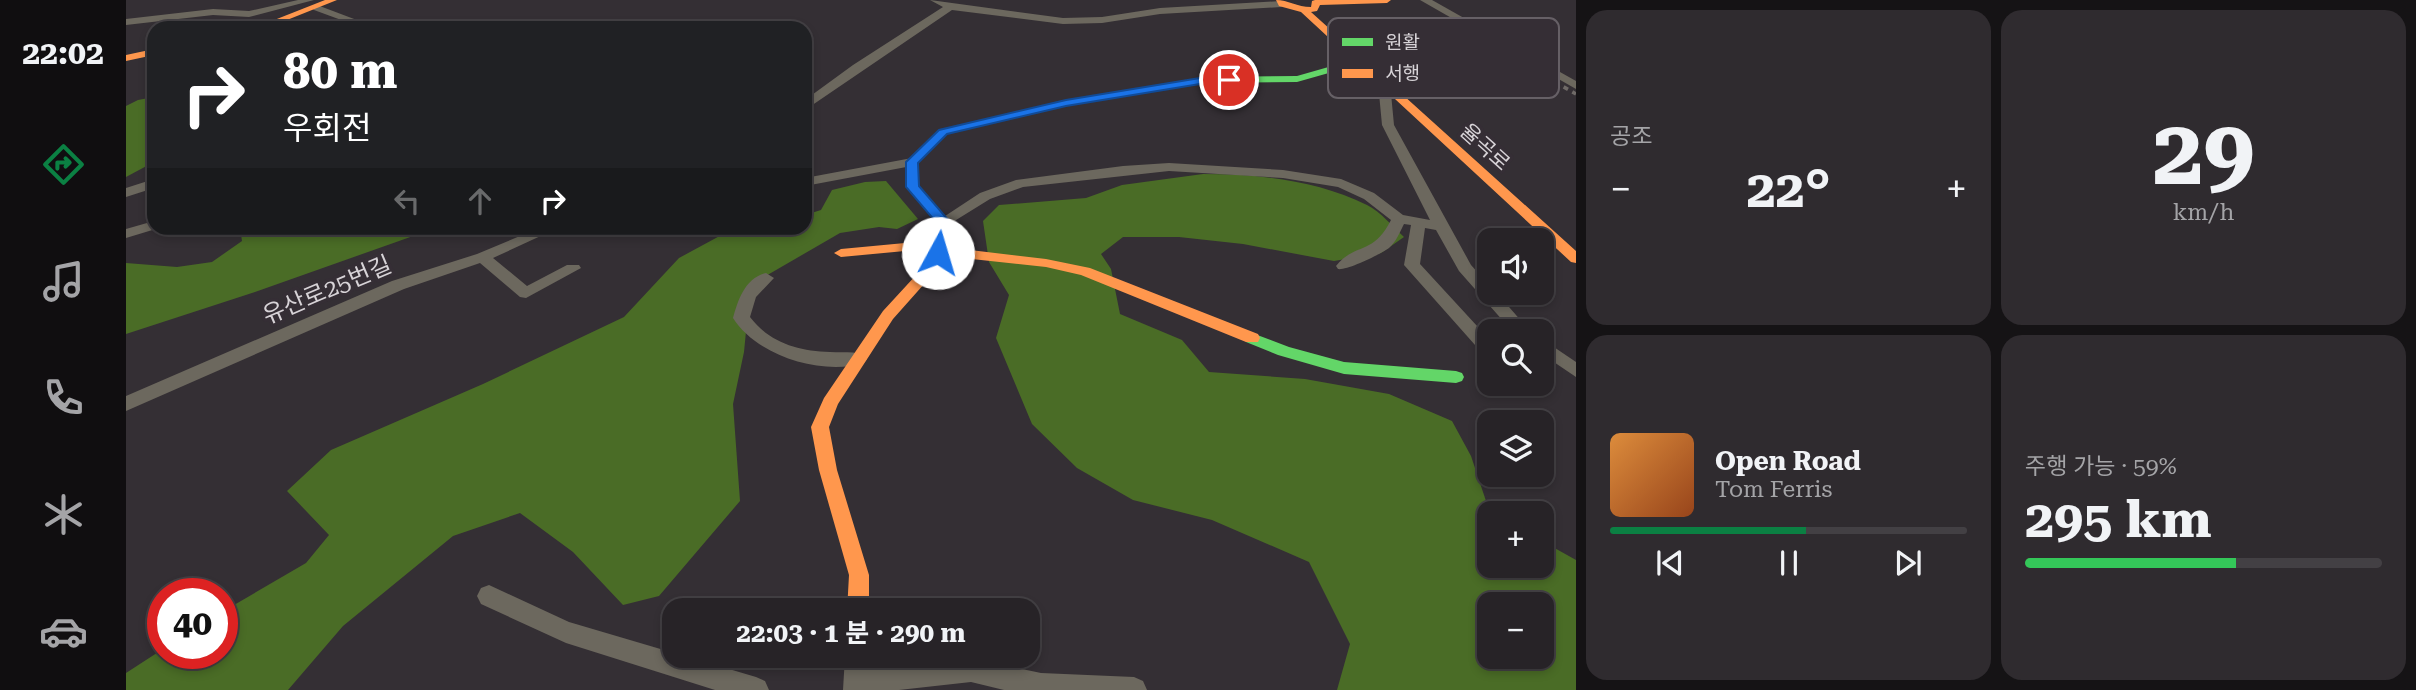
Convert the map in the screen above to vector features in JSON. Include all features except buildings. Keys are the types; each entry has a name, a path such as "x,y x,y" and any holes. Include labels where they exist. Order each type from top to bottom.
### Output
{"street":[{"path":"126,22 212,12 226,16 262,13 333,0"},
{"path":"935,0 950,7 1063,21 1102,20 1160,11 1280,2 1310,4 1387,0"},
{"path":"1183,0 1206,7"},
{"path":"1425,0 1457,18"},
{"path":"275,21 313,4 351,21"},
{"name":"율곡로","path":"1310,4 1328,25"},
{"path":"812,101 857,67 950,7"},
{"path":"126,58 147,54"},
{"path":"812,181 912,162 943,132 1066,103 1206,80 1297,79 1328,70"},
{"path":"1559,76 1576,86"},
{"path":"1385,98 1388,125 1441,226 1465,268 1511,319"},
{"name":"율곡로","path":"1400,98 1576,259"},
{"path":"912,162 912,187 943,222"},
{"path":"858,598 859,575 828,470 820,427 830,402 888,315 936,262 943,222 985,196 1021,183 1111,171 1169,167 1283,174 1341,183 1369,195 1399,219 1441,226"},
{"path":"126,193 147,186"},
{"path":"1345,266 1356,256 1376,249 1386,242 1399,219"},
{"path":"1419,222 1412,265 1477,337"},
{"path":"126,234 147,227"},
{"name":"유산로25번길","path":"126,404 398,285 482,257 534,235"},
{"path":"841,253 905,247 938,253 1046,263 1085,271 1284,351 1344,368 1456,377"},
{"path":"482,257 526,293 573,268"},
{"path":"766,278 748,295 741,318 750,332 782,351 829,359 858,359"},
{"path":"1554,354 1576,371"},
{"path":"489,596 566,632 756,690"},
{"path":"857,668 856,686 971,670 1041,686 1135,690"}],"green space":[{"path":"147,98 147,166 126,177 126,106"},
{"path":"1203,174 1287,180 1348,196 1367,205 1404,237 1381,253 1334,261 1243,244 1179,237 1123,237 1101,254 1111,269 1120,314 1182,340 1209,372 1305,379 1389,394 1452,421 1471,456 1477,474 1477,487 1481,487 1486,501 1477,501 1477,578 1554,578 1554,548 1576,560 1576,690 1337,690 1350,644 1309,562 1212,520 1133,500 1077,468 1032,424 996,338 1009,295 989,262 983,221 999,205 1086,198 1122,185"},
{"path":"886,181 918,219 897,229 879,227 840,233 764,277 749,301 744,352 733,404 740,501 659,596 623,605 573,552 520,513 453,536 343,626 288,690 126,690 126,673 147,659 147,669 238,669 238,603 306,563 329,535 287,491 331,450 483,384 624,317 679,258 721,235 812,235 812,213 821,210 832,190 865,182"},
{"path":"241,235 416,235 126,334 126,263 177,267 212,262 242,241"}],"railway":[{"path":"1559,84 1576,94"}],"traffic: fast":[{"path":"960,128 1066,103 1206,80 1297,79 1328,70"},
{"path":"1252,338 1284,351 1344,368 1456,377"}],"traffic: slow":[{"path":"278,21 333,0"},
{"path":"1280,0 1282,4 1298,10 1314,9 1316,4"},
{"path":"1315,3 1387,0"},
{"path":"1304,10 1328,32"},
{"path":"126,58 147,54"},
{"path":"1400,98 1576,259"},
{"path":"858,598 859,575 828,470 820,427 830,402 888,315 936,262 943,222 912,187 912,162 943,132 960,128"},
{"path":"841,253 905,247 1046,263 1085,271 1252,338"}],"route":[{"path":"938,253 943,222 912,187 912,162 943,132 1066,103 1206,80 1229,80"}]}
